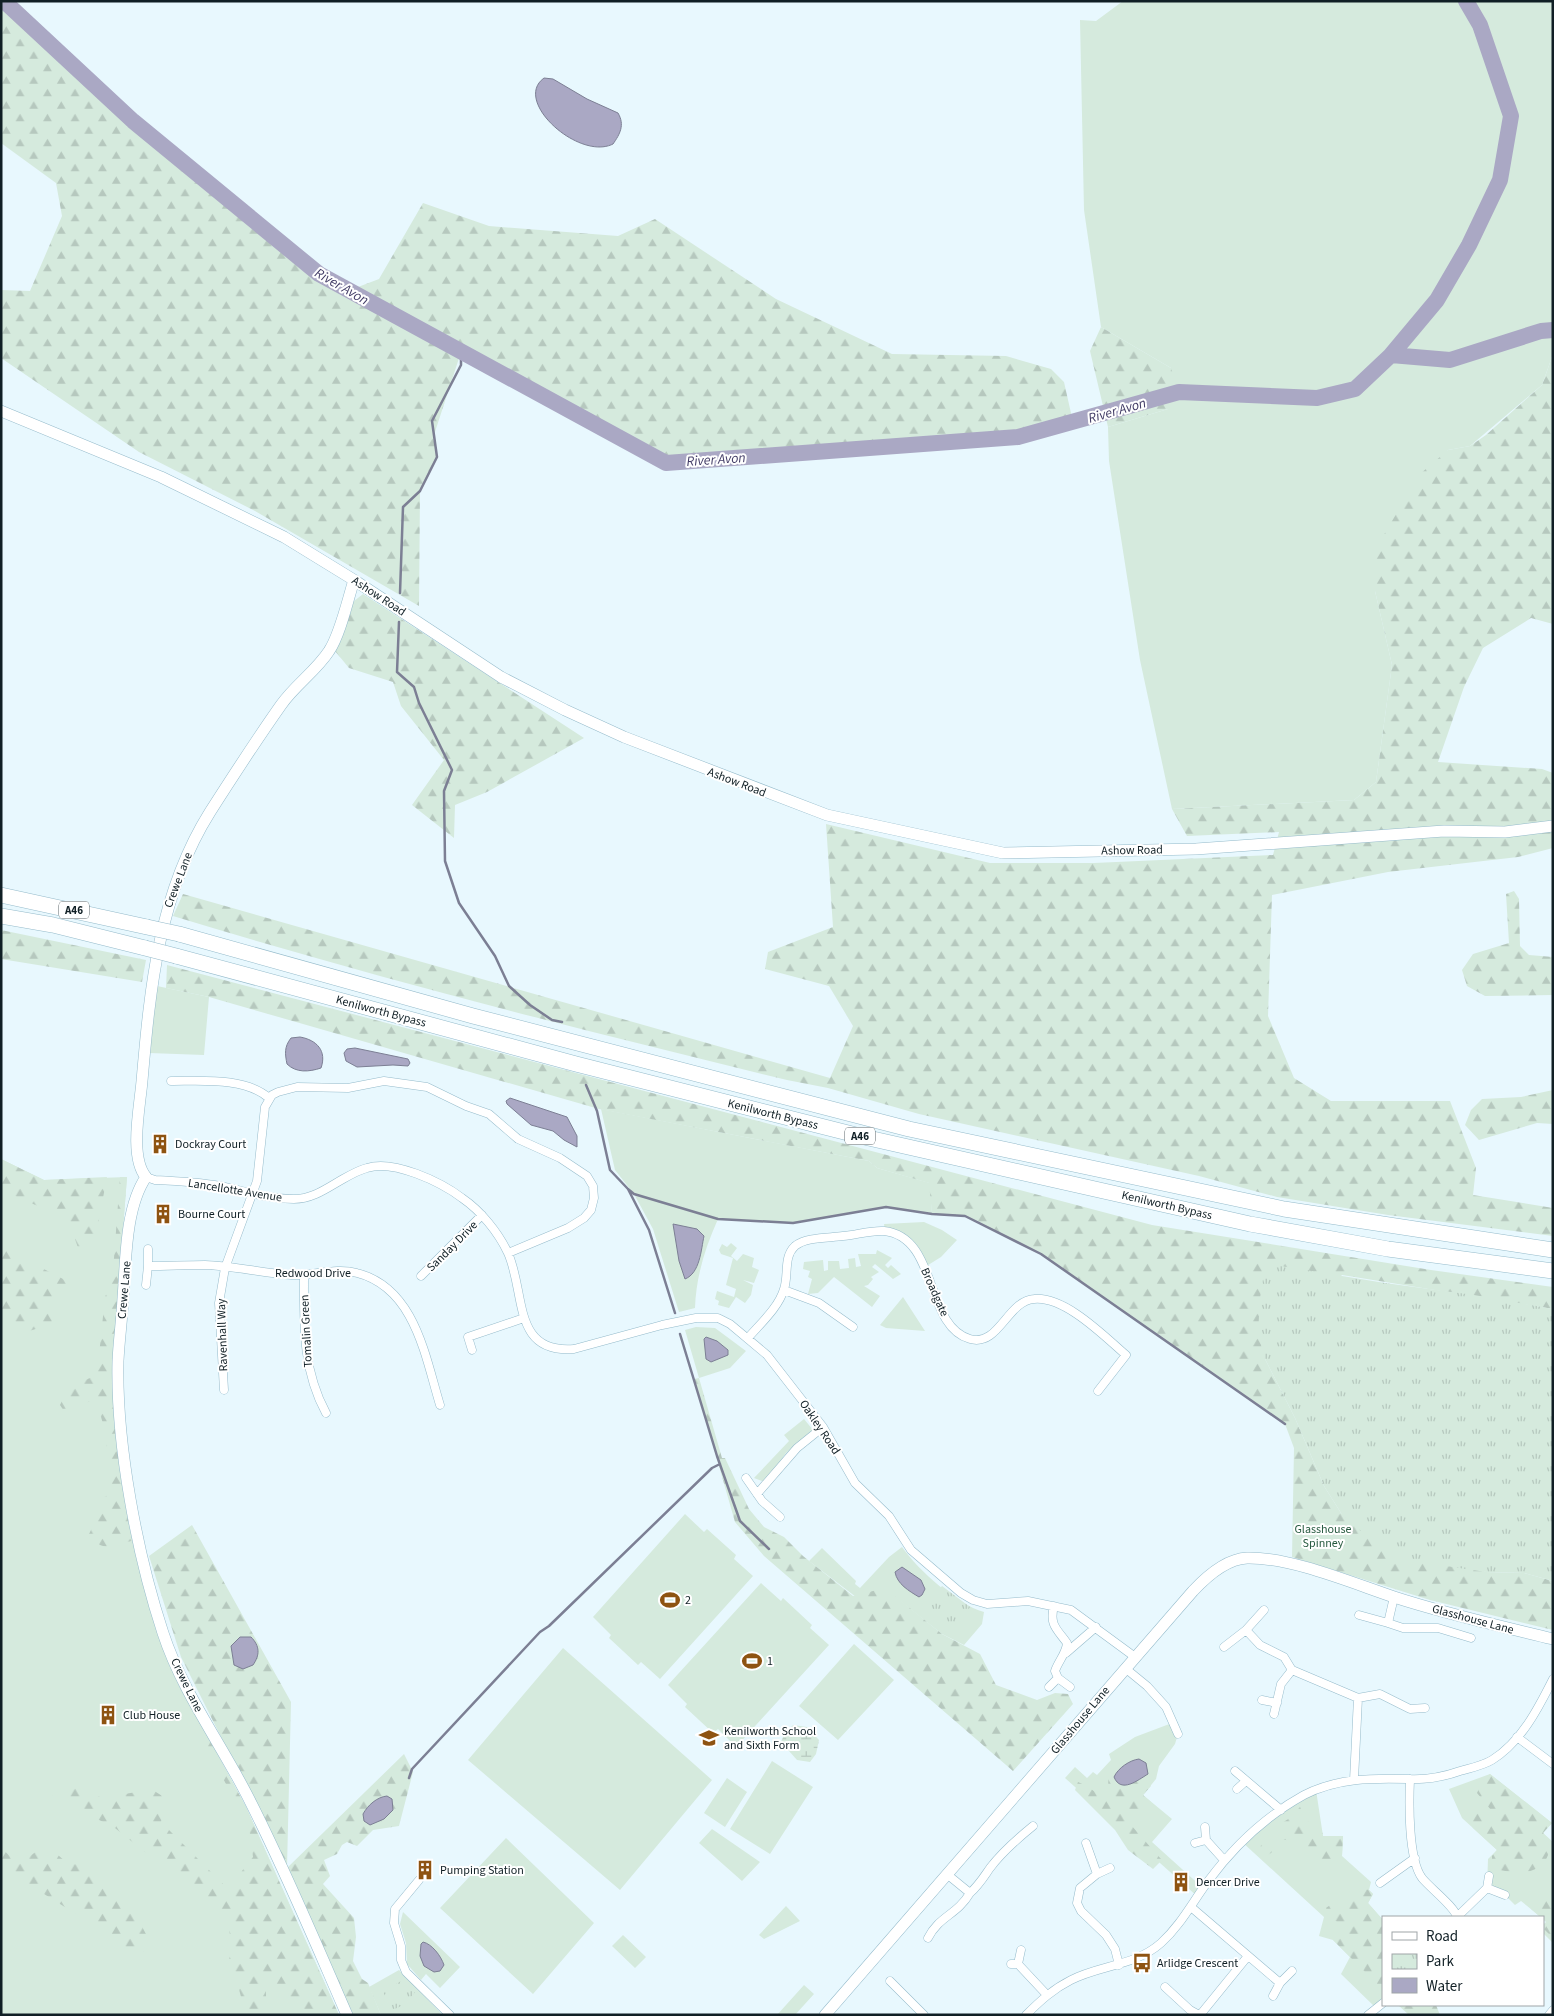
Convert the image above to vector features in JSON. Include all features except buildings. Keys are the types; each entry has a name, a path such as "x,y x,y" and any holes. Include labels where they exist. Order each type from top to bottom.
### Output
{"highway":[{"name":"Kenilworth Bypass","path":"1,895 179,934 474,1016 909,1129 1284,1210 1553,1250"},
{"name":"Kenilworth Bypass","path":"1,916 53,925 145,948 576,1064 864,1137 1250,1224 1388,1249 1553,1271"}],"street":[{"name":"Ashow Road","path":"1,411 161,477 284,537 354,580 502,677 624,737 827,815 1003,852 1196,849 1444,831 1505,832 1553,826"},
{"name":"Crewe Lane","path":"347,2015 251,1804 190,1695 168,1645 144,1563 126,1467 120,1413 118,1360 127,1250 133,1206 136,1194 146,1177 140,1164 138,1138 146,1031 166,911 180,870 209,813 282,704 329,652 354,580"},
{"path":"171,1081 238,1085 256,1089 269,1098 278,1092 297,1087 348,1088 384,1081 427,1087 466,1106 488,1114 518,1139 560,1158 588,1176 593,1186 594,1198 591,1210 584,1218 568,1228 508,1253"},
{"name":"Ravenhall Way","path":"224,1390 218,1303 224,1268 259,1170 263,1112 269,1098"},
{"name":"Lancellotte Avenue","path":"146,1177 155,1180 218,1185 251,1194 297,1199 325,1190 367,1168 387,1166 431,1181 462,1197 482,1215 508,1253 524,1318 534,1337 540,1344 548,1348"},
{"name":"Sanday Drive","path":"421,1276 482,1215"},
{"name":"Broadgate","path":"748,1338 779,1300 784,1290 789,1255 800,1243 885,1231 903,1238 916,1254 928,1273 942,1312 954,1328 965,1337 980,1340 987,1337 996,1330 1016,1307 1034,1298 1048,1300 1072,1312 1126,1355 1098,1390"},
{"path":"146,1285 148,1249"},
{"name":"Redwood Drive","path":"148,1266 207,1265 304,1276 344,1271 357,1273 385,1287 398,1299 410,1317 419,1336 428,1378 440,1405"},
{"name":"Tomalin Green","path":"304,1276 304,1318 308,1370 316,1395 326,1413"},
{"path":"784,1290 819,1303 853,1327"},
{"name":"Oakley Road","path":"548,1348 574,1350 662,1324 705,1317 718,1318 730,1324 767,1354 823,1427 855,1483 888,1516 911,1550 961,1593 987,1604 1028,1601 1071,1610 1096,1626 1135,1657"},
{"path":"472,1350 468,1337 524,1318"},
{"path":"757,1494 797,1448 823,1427"},
{"path":"746,1478 757,1494 780,1517"},
{"name":"Glasshouse Lane","path":"825,2015 1207,1576 1230,1562 1238,1560 1270,1560 1394,1597 1553,1639"},
{"path":"1388,1623 1394,1597"},
{"path":"1054,1606 1051,1622 1054,1629 1067,1643 1066,1653"},
{"path":"1224,1647 1246,1630 1264,1610"},
{"name":"Glasshouse Lane","path":"1359,1616 1403,1628 1438,1628 1471,1638"},
{"path":"1070,1687 1058,1678 1055,1671 1058,1662 1096,1626"},
{"path":"1246,1630 1260,1645 1284,1657 1292,1670 1358,1698 1380,1694 1410,1709 1425,1708"},
{"path":"1125,1668 1147,1686 1166,1707 1178,1734"},
{"path":"1274,1714 1281,1684 1292,1670"},
{"path":"1049,1687 1058,1678"},
{"path":"1026,2015 1047,1994 1072,1979 1119,1965 1144,1955 1161,1943 1192,1907 1224,1860 1241,1841 1281,1810 1305,1795 1331,1784 1384,1778 1441,1777 1492,1760 1517,1738 1537,1711 1553,1680"},
{"path":"1354,1780 1358,1698"},
{"path":"1262,1700 1277,1703"},
{"path":"1517,1738 1553,1764"},
{"path":"1235,1771 1281,1810"},
{"path":"1410,1779 1409,1798 1415,1858 1421,1876 1458,1916 1487,1888 1489,1876"},
{"path":"1237,1789 1246,1781"},
{"path":"928,1938 934,1926 962,1906 970,1893 981,1884 989,1869 1011,1844 1033,1826"},
{"path":"1205,1827 1206,1840 1224,1860"},
{"path":"1194,1843 1206,1840"},
{"path":"1086,1844 1097,1874"},
{"path":"1380,1883 1415,1858"},
{"path":"1110,1868 1097,1874 1080,1888 1077,1904 1081,1911 1106,1935 1115,1949 1119,1965"},
{"path":"948,1875 970,1893"},
{"path":"419,1880 395,1909 394,1923 401,1946 401,1964 406,1972 450,2015"},
{"path":"1487,1888 1505,1895"},
{"path":"1068,1904 1077,1904"},
{"path":"1192,1907 1280,1983"},
{"path":"1021,1950 1014,1964 1047,1994"},
{"path":"1165,1987 1190,2010 1200,2015 1248,1956"},
{"path":"1273,1996 1280,1983 1292,1971"},
{"path":"890,1981 924,2015"},
{"path":"1368,2015 1382,2004"},
{"path":"1549,2015 1553,2010"}],"green space":[{"path":"1,1 133,121 319,275 358,287 379,279 423,203 489,226 618,236 655,219 776,299 892,354 1006,356 1051,369 1064,382 1073,422 1018,437 666,463 461,352 434,435 437,457 420,491 419,606 255,511 139,452 1,358 1,290 30,291 62,216 56,183 1,143"},
{"path":"1123,1 1553,1 1553,354 1542,385 1470,446 1448,450 1375,591 1392,665 1376,782 1354,800 1172,809 1140,660 1109,461 1108,427 1168,409 1171,368 1101,327 1084,210 1080,20 1096,21"},
{"path":"1101,327 1171,368 1179,392 1168,409 1108,427 1090,351"},
{"path":"1553,354 1553,624 1531,618 1483,648 1464,687 1438,762 1542,769 1553,773 1553,848 1518,857 1388,872 1272,895 1268,1016 1294,1078 1331,1101 1450,1101 1476,1168 1473,1195 1553,1208 1553,1236 1388,1215 1277,1197 1199,1176 919,1114 828,1088 787,1080 479,1002 326,961 173,916 183,894 830,1078 853,1026 829,986 765,969 768,952 833,927 826,824 990,863 1094,863 1273,855 1279,832 1187,836 1172,809 1354,800 1376,782 1392,665 1375,591 1376,548 1420,474 1448,450 1470,446 1486,435 1542,385"},
{"path":"363,594 584,738 487,792 455,805 454,838 412,805 444,760 401,706 393,682 349,668 335,651 349,605"},
{"path":"1514,891 1519,899 1520,946 1529,955 1553,957 1553,995 1485,996 1467,986 1462,970 1473,954 1509,943 1506,894"},
{"path":"1,930 146,960 142,982 1,959"},
{"name":"Glasshouse Spinney","path":"167,965 1152,1225 1431,1270 1553,1287 1553,1309 1342,1275 1265,1359 1295,1418 1324,1486 1341,1513 1486,1572 1524,1573 1553,1581 1553,1630 1430,1600 1292,1557 1294,1448 1285,1424 1041,1254 965,1216 932,1214 929,1183 877,1168 869,1161 599,1109 209,997 166,988"},
{"path":"157,986 209,997 204,1055 149,1053"},
{"path":"1553,1090 1553,1124 1537,1123 1479,1140 1465,1125 1471,1110 1482,1099 1521,1097"},
{"path":"601,1109 869,1161 877,1168 930,1183 932,1214 886,1207 793,1223 718,1219 702,1263 697,1285 695,1308 679,1312 653,1229 634,1194 615,1170"},
{"path":"1,1159 44,1180 127,1177 113,1358 138,1565 209,1739 246,1807 339,2015 1,2015"},
{"path":"1,1159 44,1180 107,1177 94,1245 80,1253 72,1231 47,1210 1,1190"},
{"path":"120,1177 127,1177 113,1358 134,1540 109,1547 99,1544 89,1534 96,1520 95,1502 112,1493 105,1431 96,1399 64,1411 60,1405 68,1388 92,1377 98,1365 105,1297 111,1283 114,1258"},
{"path":"924,1222 942,1230 957,1240 941,1257 925,1267 910,1246 885,1231 884,1224"},
{"path":"731,1243 737,1248 731,1256 737,1261 743,1254 754,1258 752,1267 759,1270 754,1283 743,1280 753,1285 751,1295 745,1303 736,1297 729,1308 718,1305 719,1301 715,1299 717,1291 734,1297 736,1289 726,1285 733,1258 721,1254 719,1250 722,1244 727,1247"},
{"path":"1,1247 69,1282 59,1300 51,1324 20,1334 1,1314"},
{"path":"877,1250 892,1258 885,1265 888,1268 891,1265 901,1274 893,1279 875,1264 872,1267 879,1272 871,1277 873,1279 868,1285 864,1286 880,1296 872,1307 834,1277 818,1293 808,1294 812,1279 808,1277 810,1271 803,1269 804,1262 823,1260 824,1271 828,1270 828,1261 839,1261 840,1269 849,1268 848,1259 855,1258 856,1267 861,1266 858,1254 876,1254"},
{"path":"1269,1264 1553,1309 1553,1581 1524,1573 1486,1572 1406,1560 1366,1536 1341,1513 1324,1486 1295,1418 1265,1359 1258,1334 1260,1298 1264,1273"},
{"path":"903,1297 925,1331 886,1328 880,1325"},
{"path":"696,1327 715,1328 746,1351 730,1368 699,1378 685,1330"},
{"path":"699,1378 722,1458 725,1458 749,1509 764,1527 784,1537 803,1556 853,1596 885,1588 942,1634 980,1654 996,1685 1037,1700 1055,1693 1068,1694 1073,1704 1013,1771 764,1556 735,1522 694,1379"},
{"path":"804,1419 813,1430 786,1453 767,1480 762,1481 754,1478 789,1441 784,1435"},
{"name":"2","path":"685,1514 704,1532 707,1529 736,1555 734,1559 753,1576 660,1679 641,1662 638,1665 609,1638 611,1635 593,1617"},
{"path":"192,1525 291,1702 287,1868 404,1754 413,1772 399,1826 373,1830 357,1846 347,1842 342,1845 337,1854 324,1860 330,1876 323,1884 354,1918 356,1937 353,1961 362,1979 368,1983 381,2015 347,2015 287,1869 181,1657 149,1556"},
{"path":"902,1547 939,1586 962,1602 984,1612 982,1624 964,1645 942,1634 885,1589 856,1597 809,1561 822,1548 856,1581 855,1584 860,1588 889,1557"},
{"name":"1","path":"761,1583 781,1601 783,1598 812,1625 810,1628 829,1645 736,1747 718,1729 713,1733 685,1707 687,1704 668,1685"},
{"path":"942,1586 970,1607 960,1625 943,1625 920,1611"},
{"path":"854,1644 894,1680 838,1740 799,1706"},
{"path":"563,1648 712,1780 620,1890 468,1760"},
{"path":"1172,1723 1178,1734 1175,1744 1159,1766 1156,1779 1143,1795 1172,1819 1152,1842 1203,1888 1198,1897 1065,1778 1075,1767 1087,1778 1093,1772 1097,1775 1111,1760 1109,1754 1135,1737"},
{"path":"793,1725 807,1727 819,1740 816,1754 810,1762 797,1760 781,1742 784,1735"},
{"path":"205,1731 246,1807 339,2015 304,2015 294,2002 266,1978 266,2014 246,2015 237,1982 225,1970 232,1951 227,1913 187,1886 115,1828 52,1796 52,1785 71,1785 103,1798 136,1792 148,1787 167,1799 161,1822 233,1894 242,1871 253,1857 249,1827 203,1741"},
{"path":"772,1761 813,1787 770,1854 730,1829"},
{"path":"1490,1774 1552,1823 1543,1833 1553,1842 1553,1943 1544,1934 1544,1924 1547,1922 1544,1920 1544,1916 1540,1916 1521,1901 1515,1905 1505,1895 1487,1888 1488,1859 1497,1850 1462,1818 1449,1789"},
{"path":"1490,1774 1552,1823 1543,1833 1550,1840 1549,1852 1545,1861 1539,1867 1522,1872 1502,1871 1492,1868 1492,1856 1497,1850 1473,1828 1470,1818 1477,1811 1489,1818 1491,1810 1477,1793 1483,1780"},
{"path":"1109,1776 1114,1777 1116,1781 1139,1778 1147,1780 1151,1786 1143,1795 1151,1802 1142,1811 1129,1811 1111,1792 1108,1782"},
{"path":"727,1778 747,1792 725,1827 704,1813"},
{"path":"1078,1782 1090,1788 1112,1806 1162,1860 1153,1869 1128,1850 1115,1830 1075,1790"},
{"path":"1316,1790 1323,1836 1343,1836 1342,1856 1371,1882 1369,1890 1373,1894 1368,1903 1382,1919 1382,2004 1376,2008 1341,1974 1350,1957 1333,1940 1319,1936 1324,1917 1241,1841"},
{"path":"1300,1807 1307,1821 1321,1828 1323,1836 1343,1836 1342,1856 1329,1862 1321,1862 1290,1840 1283,1840 1278,1848 1268,1855 1260,1848 1264,1837 1277,1834 1280,1824 1290,1818"},
{"path":"712,1829 760,1862 742,1881 699,1843"},
{"path":"506,1838 594,1923 533,1994 440,1908"},
{"path":"1,1848 19,1864 41,1848 58,1855 67,1863 80,1865 97,1873 113,1889 139,1921 147,1936 144,1951 129,1958 84,1919 1,1867"},
{"path":"1361,1888 1369,1890 1373,1894 1368,1903 1382,1919 1382,1989 1333,1940 1347,1929 1330,1917 1326,1908"},
{"path":"1553,1897 1553,1938 1544,1929 1546,1922 1544,1916 1539,1916 1531,1909 1537,1900"},
{"path":"786,1906 800,1921 764,1939 759,1935"},
{"path":"403,1912 460,1967 440,1988 426,1974 421,1980 407,1964 406,1943 400,1924"},
{"path":"623,1935 646,1957 635,1968 612,1946"},
{"path":"399,1970 441,2013 437,2015 381,2015 369,1987"},
{"path":"406,1978 417,1990 405,2004 393,2010 383,1992"},
{"path":"804,1985 814,1994 795,2015 777,2015"},
{"path":"1399,2006 1436,2006 1440,2015 1409,2015"}],"water":[{"path":"544,78 553,79 587,99 618,113 621,129 613,144 599,147 583,144 568,137 554,126 543,113 536,100 536,88"},
{"path":"291,1038 306,1038 319,1047 323,1056 321,1068 303,1071 294,1069 287,1064 287,1044"},
{"path":"355,1048 408,1059 410,1063 408,1066 357,1067 346,1061 344,1053 347,1049"},
{"path":"510,1098 567,1117 577,1136 577,1147 553,1131 531,1125 507,1104 506,1101"},
{"path":"673,1224 697,1229 704,1236 697,1266 694,1272 685,1279 679,1261"},
{"path":"706,1337 717,1341 728,1350 728,1355 711,1362 706,1359 704,1339"},
{"path":"902,1567 921,1580 925,1589 919,1597 904,1587 898,1580 895,1572"},
{"path":"240,1637 251,1637 258,1651 253,1665 243,1669 234,1665 231,1646"},
{"path":"1139,1759 1146,1763 1148,1774 1130,1784 1121,1785 1117,1782 1114,1777 1118,1771 1128,1763"},
{"path":"387,1796 392,1799 393,1810 384,1819 370,1825 364,1821 363,1814 367,1808 376,1800"},
{"path":"423,1942 433,1948 441,1958 444,1965 440,1971 434,1972 424,1966 420,1956 421,1944"}],"waterway":[{"name":"River Avon","path":"4,1 133,121 319,274 666,463 1018,437 1179,392 1317,398 1355,389 1391,355 1450,360 1541,331 1553,330"},
{"path":"1391,355 1437,300 1469,245 1500,180 1511,116 1480,25 1466,1"},
{"path":"400,593 403,507 420,491 437,457 432,421 461,365 461,351"},
{"path":"399,622 397,672 414,687 419,703 452,770 444,791 445,861 459,903 495,956 509,986 530,1005 552,1020 562,1022"},
{"path":"586,1085 597,1111 610,1170 628,1189 649,1230 675,1313"},
{"path":"628,1189 634,1194 718,1219 793,1223 886,1207 932,1214 965,1216 1041,1254 1285,1424"},
{"path":"680,1334 717,1456 740,1521 769,1549"},
{"path":"409,1778 412,1769 540,1632 549,1626 712,1468 720,1464"}],"place":[{"name":"Dockray Court","path":"160,1144"},
{"name":"Bourne Court","path":"163,1214"},
{"name":"2","path":"670,1600"},
{"name":"1","path":"752,1661"},
{"name":"Club House","path":"108,1715"},
{"name":"Kenilworth School and Sixth Form","path":"709,1738"},
{"name":"Pumping Station","path":"425,1870"},
{"name":"Dencer Drive","path":"1181,1882"},
{"name":"Arlidge Crescent","path":"1142,1963"}]}
